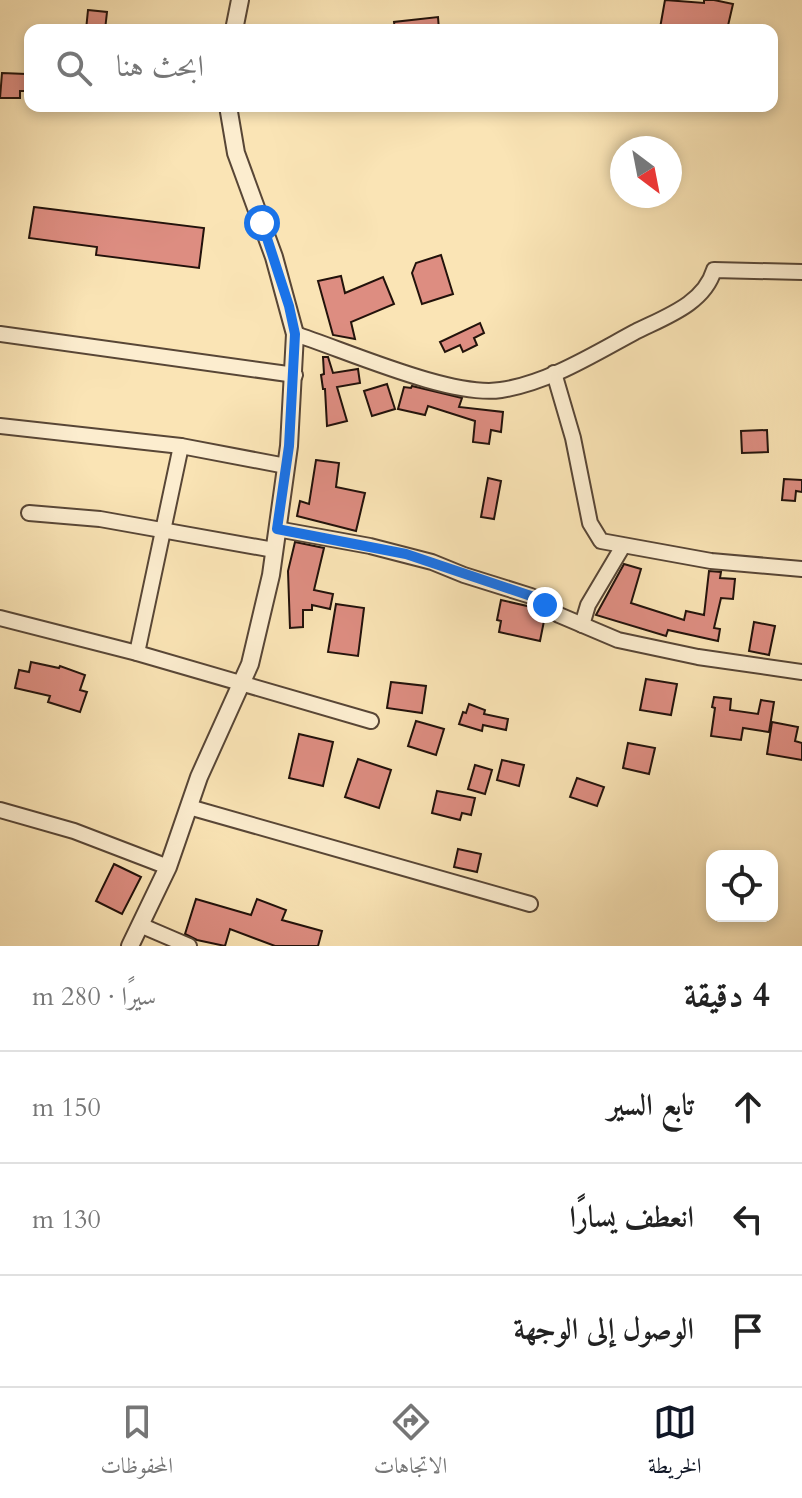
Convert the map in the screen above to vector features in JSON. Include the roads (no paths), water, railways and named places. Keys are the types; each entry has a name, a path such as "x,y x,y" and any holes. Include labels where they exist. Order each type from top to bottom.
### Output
{"street":[{"path":"235,24 240,0"},
{"path":"130,946 168,867 199,777 243,683 263,617 286,466 295,375 295,334 274,257 236,153 229,112"},
{"path":"295,334 465,390 502,390 554,373 672,313 710,286 714,270 802,274"},
{"path":"0,334 295,375"},
{"path":"554,373 573,438 590,523 601,541 711,561 802,569"},
{"path":"0,426 181,446 286,466"},
{"path":"137,653 181,446"},
{"path":"29,513 100,519 274,550"},
{"path":"277,529 370,546 432,562 531,596 559,615 618,640 802,672"},
{"path":"582,625 588,605 623,546"},
{"path":"0,618 137,653 371,721"},
{"path":"189,807 530,904"},
{"path":"0,810 74,831 168,867"},
{"path":"140,925 189,946"}]}
